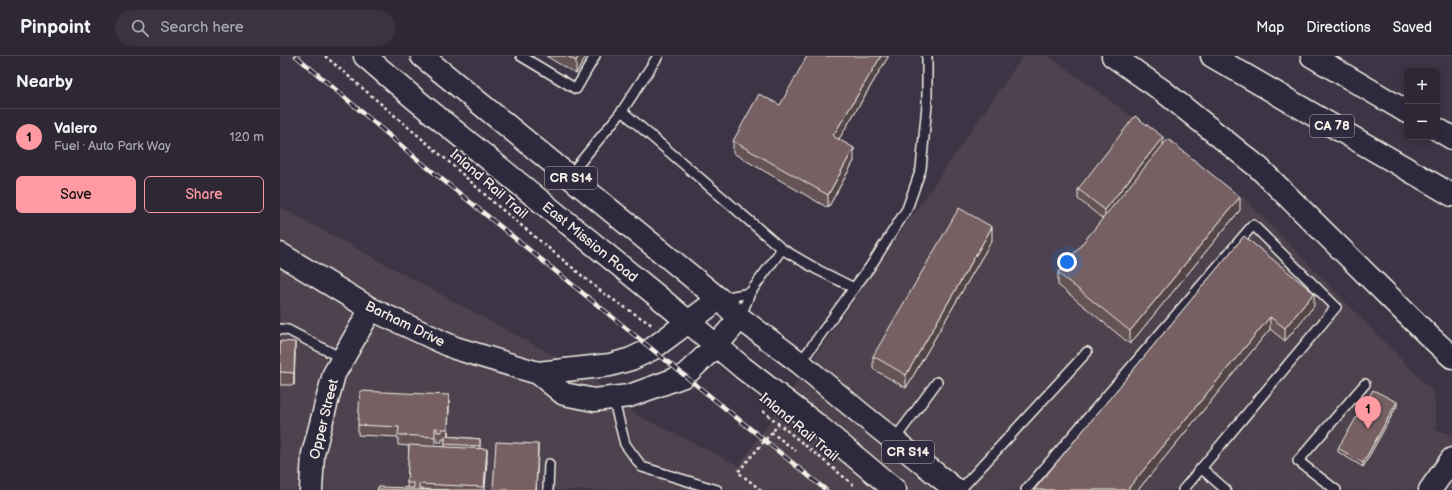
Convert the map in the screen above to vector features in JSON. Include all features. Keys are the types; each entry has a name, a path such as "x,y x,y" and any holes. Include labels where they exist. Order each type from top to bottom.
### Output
{"main road":[{"name":"East Mission Road","path":"365,56 661,299 687,323 817,425 895,490"},
{"name":"CR S14","path":"422,56 719,299 740,318 800,363 956,490"},
{"path":"1113,56 1168,95 1260,168 1304,214 1452,357"},
{"name":"CA 78","path":"1212,56 1452,195"},
{"path":"1312,56 1404,110"},
{"path":"1440,131 1452,138"},
{"name":"Barham Drive","path":"280,254 371,309 455,348 538,373 564,394 594,400 629,396 684,376 716,346 740,318"},
{"name":"Barham Drive","path":"538,373 610,365 631,359 652,349 719,299"},
{"name":"Opper Street","path":"311,490 313,454 334,374 371,309"},
{"path":"1430,490 1452,459"}],"lane":[{"path":"521,56 533,59 576,89 596,56"},
{"path":"569,176 622,111 658,56"},
{"path":"800,363 870,267 907,208 921,168 927,105 927,56"},
{"path":"622,111 782,249 818,270 854,288"},
{"path":"1026,490 1253,225 1336,307 1183,490"},
{"path":"740,318 750,293 782,249"},
{"path":"719,299 750,293"},
{"path":"280,329 288,330 343,359"},
{"path":"960,490 1087,352"},
{"path":"894,440 937,382"},
{"path":"1336,490 1298,460 1365,384"},
{"path":"613,398 625,444 642,467 701,487 717,490"},
{"path":"548,490 549,464"},
{"path":"1201,468 1226,490"}],"path":[{"name":"Inland Rail Trail","path":"325,56 449,162 493,202 603,292 645,320"},
{"name":"Inland Rail Trail","path":"758,407 860,490"},
{"path":"761,490 738,472 779,424"},
{"path":"772,432 796,451"}],"shaded area":[{"path":"1023,56 1049,56 1246,200 1434,393 1436,430 1452,434 1452,490 280,490 280,207 584,372 637,415 739,466"}],"building":[{"path":"567,56 579,56 576,61"},
{"path":"807,56 881,56 833,136 854,148 828,195 733,141 759,94 780,105"},
{"path":"1135,116 1163,137 1105,210 1078,189"},
{"path":"1168,139 1240,197 1130,331 1058,273"},
{"path":"959,208 992,227 906,375 873,356"},
{"path":"1244,236 1314,293 1285,328 1270,317 1127,490 1034,490"},
{"path":"280,341 295,342 294,373 280,372"},
{"path":"1373,390 1397,402 1363,463 1338,448"},
{"path":"360,391 449,395 448,429 442,429 442,432 437,432 437,428 435,428 435,437 398,435 399,427 358,425"},
{"path":"445,436 480,439 480,446 445,444"},
{"path":"496,442 538,444 536,490 493,490"},
{"path":"409,445 487,449 484,487 419,484 419,489 448,490 377,490 378,487 414,488 414,483 407,483"}],"railway":[{"path":"296,56 417,159 826,490"}],"place":[{"name":"Valero","path":"1368,429"}]}
